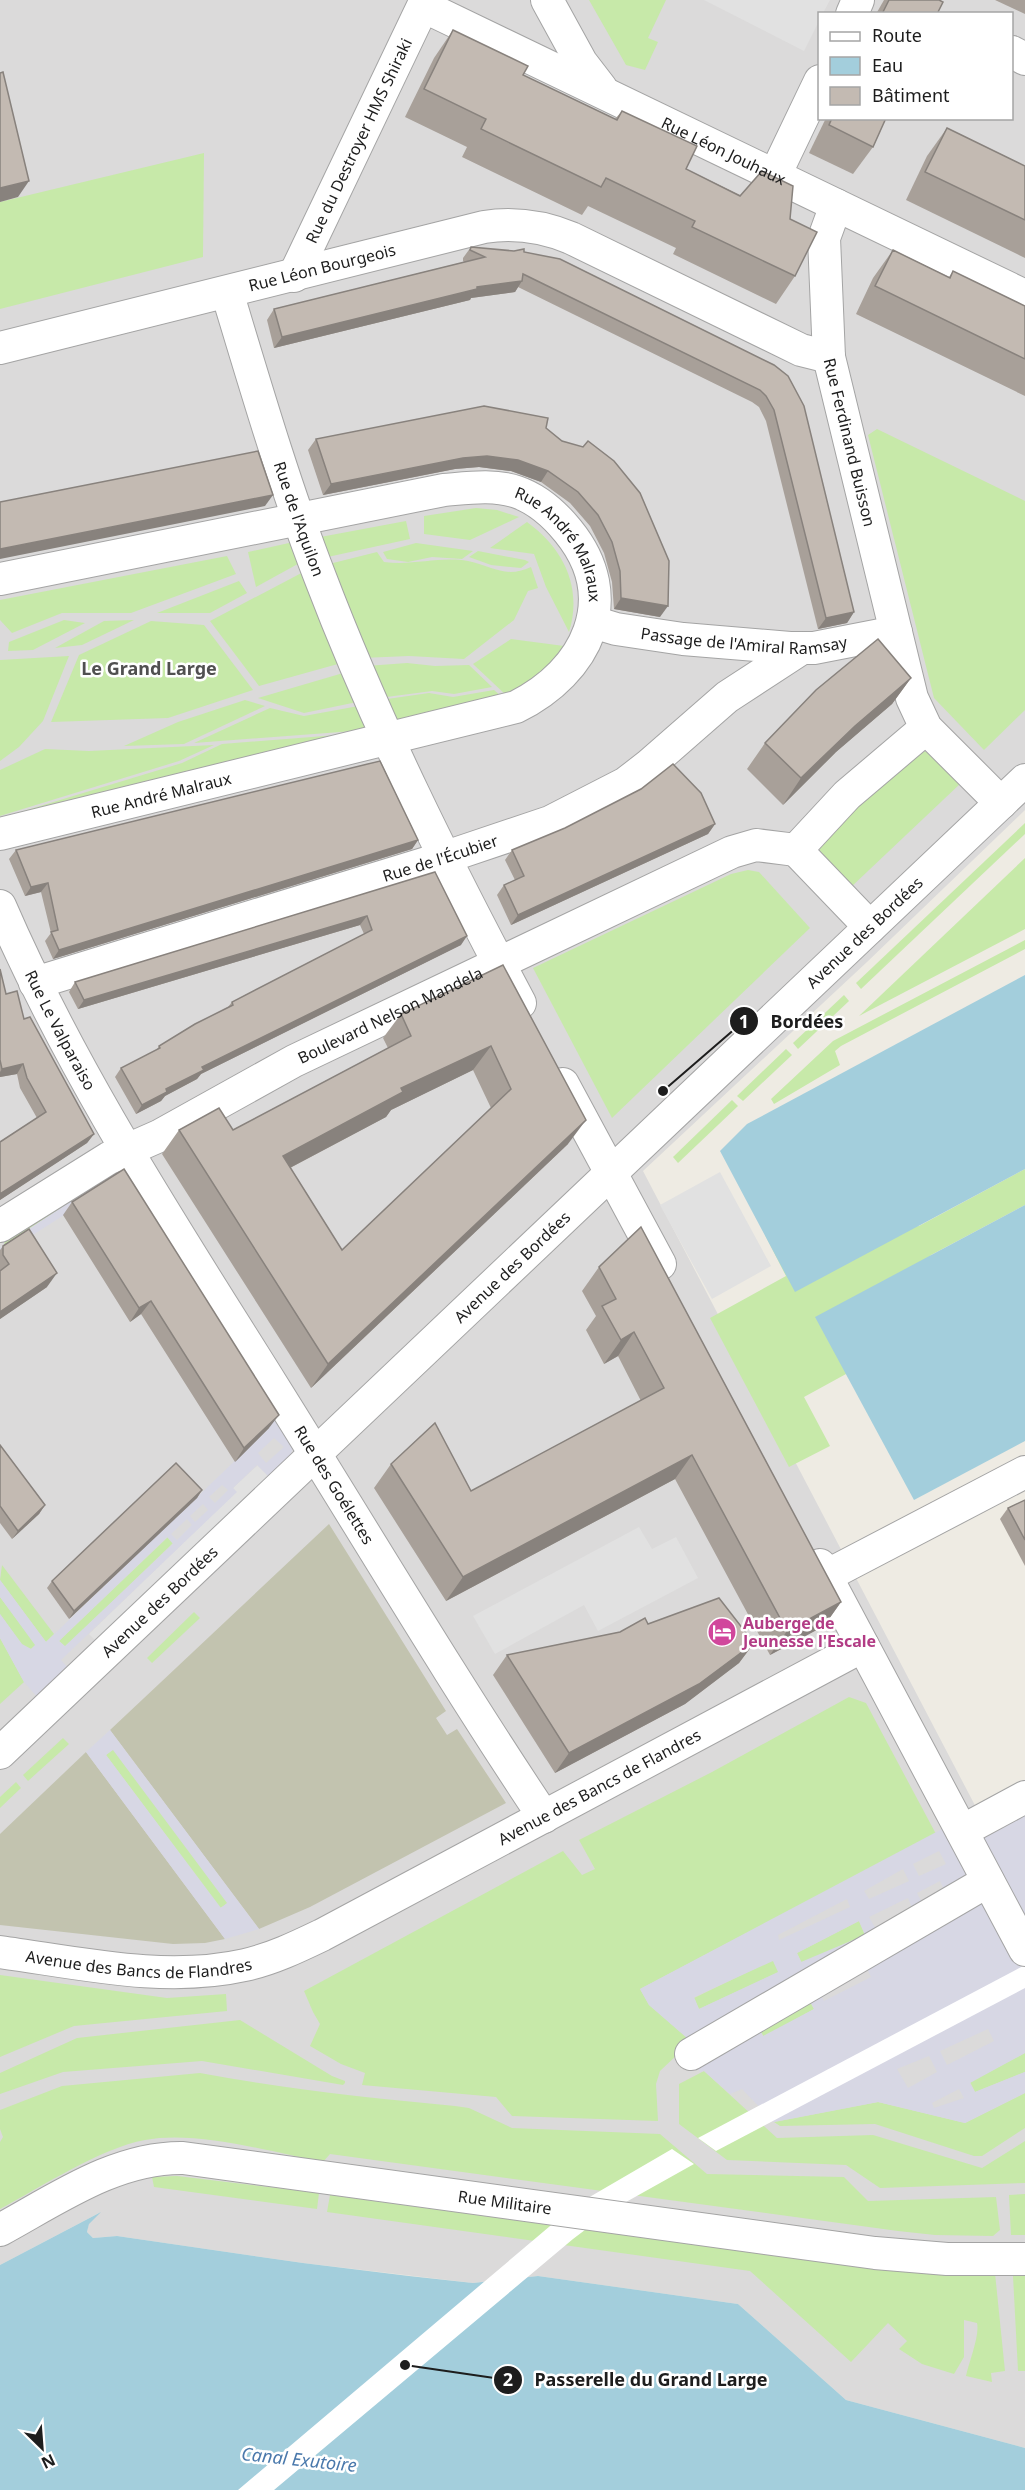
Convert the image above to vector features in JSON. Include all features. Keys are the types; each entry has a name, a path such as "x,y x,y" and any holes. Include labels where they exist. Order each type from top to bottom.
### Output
{"street":[{"path":"547,0 581,62 607,94"},
{"name":"Rue Léon Jouhaux","path":"423,6 1025,296"},
{"name":"Rue du Destroyer HMS Shiraki","path":"294,276 423,6"},
{"path":"775,175 818,83"},
{"path":"829,357 824,238 836,205"},
{"name":"Rue Léon Bourgeois","path":"0,348 501,224 522,224 555,231 638,270"},
{"name":"Rue Ferdinand Buisson","path":"638,270 801,350 829,357 912,698 926,728 1000,803"},
{"name":"Rue de l'Aquilon","path":"227,292 298,519 350,653 443,858 532,1026"},
{"name":"Rue André Malraux","path":"0,579 444,490 484,488 516,492 530,498 553,514 576,540 592,574 595,592 593,622 582,647 571,664 548,689 535,698 500,712 0,834"},
{"name":"Passage de l'Amiral Ramsay","path":"593,622 616,629 684,639 802,648 896,632"},
{"name":"Rue de l'Écubier","path":"35,983 443,858 550,822 614,790 648,766 727,697 802,648"},
{"path":"870,927 796,850 847,795 926,728"},
{"name":"Avenue des Bordées","path":"0,1753 1025,780"},
{"name":"Boulevard Nelson Mandela","path":"0,1226 100,1163 159,1136 353,1032 743,847 771,845 796,850"},
{"name":"Rue Le Valparaiso","path":"0,906 73,1058 126,1151"},
{"path":"549,1056 673,1289"},
{"name":"Rue des Goélettes","path":"126,1151 450,1671 544,1817"},
{"path":"826,1576 1025,1472"},
{"path":"806,1539 1025,1950"},
{"name":"Avenue des Bancs de Flandres","path":"0,1952 170,1973 244,1966 276,1956 312,1940 863,1646"},
{"path":"962,1831 1025,1797"},
{"path":"691,2054 988,1881"},
{"name":"Rue Militaire","path":"0,2230 113,2171 156,2159 183,2158 875,2253 947,2259 1025,2259"}],"shaded area":[{"path":"0,0 1025,0 1025,810 867,962 643,1171 1025,1901 1025,2448 846,2400 738,2304 538,2276 473,2283 303,2263 117,2236 93,2238 87,2232 89,2223 99,2213 0,2265"},
{"path":"704,0 830,0 824,12 818,12 818,23 804,51"},
{"path":"123,1168 293,1448 290,1456 269,1477 257,1465 233,1488 237,1492 61,1660 69,1669 38,1698 24,1682 0,1638 0,1614 22,1644 31,1649 35,1645 0,1597 0,1580 46,1642 269,1428 114,1183 0,1256 0,1248 93,1187 87,1178","holes":["274,1438 284,1447 266,1463 258,1453","222,1485 228,1490 215,1503 209,1497","203,1504 208,1510 195,1522 190,1516","187,1519 192,1525 177,1540 171,1534","167,1537 173,1544 65,1646 59,1641"]},
{"path":"720,1172 771,1266 712,1299 660,1205"},
{"path":"258,1465 269,1477 97,1642 89,1634 236,1492 233,1488"},
{"path":"329,1524 446,1711 436,1718 447,1735 457,1729 506,1803 310,1907 259,1929 110,1730"},
{"path":"639,1527 652,1549 676,1537 698,1578 598,1631 584,1605 495,1654 473,1616"},
{"path":"110,1730 259,1929 225,1939 86,1752","holes":["113,1750 227,1903 221,1908 106,1755"]},
{"path":"86,1752 225,1939 205,1943 173,1944 0,1925 0,1834"},
{"path":"1025,1785 1025,2053 970,2083 975,2092 1025,2072 1025,2093 965,2123 878,2102 774,2122 742,2089 730,2094 704,2071 700,2072 691,2054 688,2039 649,2005 640,1989","holes":["939,1851 946,1864 919,1876 913,1864","903,1869 909,1881 869,1899 864,1891","940,1881 948,1898 925,1908 917,1893","908,1898 914,1913 876,1929 869,1917","847,1899 850,1907 779,1940 778,1935","859,1921 865,1935 801,1962 797,1953","773,1961 778,1972 699,2009 694,1997","865,1964 871,1977 824,2001 817,1989","806,1994 814,2009 763,2036 756,2023","988,2029 994,2041 947,2065 940,2051","929,2056 937,2072 908,2088 897,2069","959,2089 964,2098 934,2108 932,2103"]}],"green space":[{"path":"589,0 666,0 648,38 658,42 645,70 626,65"},
{"path":"204,153 203,257 0,309 0,202"},
{"path":"877,429 1025,501 1025,710 984,750 934,698 868,435"},
{"path":"476,508 497,510 519,517 470,540 424,534 424,516"},
{"path":"406,521 410,539 323,558 315,538"},
{"path":"527,522 551,544 567,570 573,599 573,615 569,632 546,587 534,554 490,548"},
{"path":"298,541 305,560 256,587 248,552"},
{"path":"416,543 473,551 462,559 432,557 408,562 387,559 383,552"},
{"path":"478,551 529,562 521,568 491,565 469,557"},
{"path":"377,552 384,562 458,560 506,572 531,567 538,588 528,591 514,620 464,659 409,656 362,658 325,565"},
{"path":"227,556 236,574 131,613 62,613 12,633 0,620 0,600"},
{"path":"309,569 345,662 259,686 210,621"},
{"path":"239,581 247,593 210,613 157,613"},
{"path":"64,620 85,623 33,650 8,651 9,642"},
{"path":"134,620 82,645 55,648 104,621"},
{"path":"151,621 204,625 253,690 168,718 51,722 79,655"},
{"path":"511,639 564,646 543,674 507,696 473,664"},
{"path":"69,656 43,721 19,747 0,761 0,660"},
{"path":"407,663 435,666 469,665 492,687 454,694 432,691 379,698 366,666"},
{"path":"350,671 362,701 304,713 258,698"},
{"path":"494,690 502,697 391,724 380,700 429,693 453,697"},
{"path":"245,700 265,706 184,744 124,746 178,722"},
{"path":"364,705 367,730 194,743 270,708 304,716"},
{"path":"350,734 4,817 182,763 222,744"},
{"path":"214,745 179,761 0,816 0,770 45,749 89,751"},
{"path":"917,752 931,753 961,783 850,888 820,854 820,846 844,818"},
{"path":"1025,823 1025,834 861,989 856,983"},
{"path":"1025,858 1025,929 859,1016"},
{"path":"748,870 759,872 810,928 612,1118 533,968 731,874"},
{"path":"1025,940 1025,949 841,1046 835,1051 840,1065 774,1104 771,1099 833,1041"},
{"path":"844,995 849,1001 798,1049 793,1043"},
{"path":"786,1049 792,1055 743,1101 737,1096"},
{"path":"732,1100 738,1106 678,1163 673,1157"},
{"path":"1025,1169 1025,1205 931,1255 846,1374 804,1397 830,1446 789,1467 710,1318 786,1276 765,1235 919,1226"},
{"path":"87,1178 93,1187 4,1245 8,1229"},
{"path":"168,1537 173,1543 65,1647 59,1641"},
{"path":"2,1565 54,1634 46,1642 0,1580"},
{"path":"0,1597 36,1645 31,1649 22,1645 0,1614"},
{"path":"194,1612 200,1618 152,1663 147,1658"},
{"path":"0,1638 24,1682 0,1704"},
{"path":"849,1697 866,1703 936,1834 640,1989 649,2005 689,2039 678,2054 660,2071 656,2084 658,2121 512,2116 496,2097 362,2085 365,2073 341,2064 310,2046 320,2024 304,1991 563,1851 582,1875 595,1869 579,1840 712,1772"},
{"path":"63,1738 69,1744 28,1781 23,1775"},
{"path":"113,1749 228,1903 220,1908 106,1755"},
{"path":"16,1782 21,1788 0,1808 0,1797"},
{"path":"859,1921 865,1935 802,1963 797,1953"},
{"path":"773,1960 779,1972 699,2009 694,1998"},
{"path":"0,1975 167,1998 226,1994 227,2011 74,2026 0,2057"},
{"path":"806,1994 814,2009 764,2037 755,2022"},
{"path":"240,2020 345,2083 343,2085 202,2061 63,2072 0,2094 0,2073 77,2038"},
{"path":"1025,2053 1025,2072 975,2092 970,2082"},
{"path":"704,2071 777,2138 873,2135 982,2168 1025,2141 1025,2183 880,2188 846,2165 727,2160 679,2124 679,2084"},
{"path":"200,2073 264,2084 469,2108 512,2128 660,2134 707,2174 844,2177 868,2201 996,2197 1000,2230 993,2236 935,2235 898,2231 330,2154 323,2162 234,2143 187,2138 145,2140 128,2144 71,2169 0,2209 0,2142 3,2137 0,2129 0,2110 62,2086"},
{"path":"1025,2093 1025,2128 982,2156 974,2156 875,2124 780,2126 774,2122 878,2102 965,2123"},
{"path":"177,2176 319,2193 317,2209 154,2187 152,2177"},
{"path":"1025,2194 1025,2235 1011,2235 1009,2195"},
{"path":"330,2195 852,2266 932,2274 995,2273 1005,2371 991,2373 992,2382 966,2376 976,2341 977,2323 964,2320 964,2357 954,2374 922,2364 899,2349 907,2341 888,2323 851,2362 750,2271 327,2212"},
{"path":"1025,2275 1025,2371 1018,2371 1013,2276"}],"water":[{"path":"1025,975 1025,1169 795,1292 720,1151 747,1124"},
{"path":"1025,1205 1025,1441 914,1500 815,1317"},
{"name":"Canal Exutoire","path":"101,2212 89,2224 87,2232 93,2238 117,2236 303,2263 473,2283 538,2276 738,2304 846,2400 1025,2448 1025,2490 0,2490 0,2265"}],"pier":[{"path":"1025,1965 1025,1988 716,2151 698,2138"},
{"path":"672,2149 694,2164 610,2211 573,2239 274,2490 238,2490 556,2221 581,2202"}],"building":[{"path":"889,0 939,0 943,2 938,12 883,12"},
{"path":"453,30 528,66 523,75 617,120 622,111 697,146 686,169 740,196 762,171 793,186 790,219 817,232 795,276 692,227 695,221 606,178 601,187 481,129 486,119 424,89"},
{"path":"3,72 29,181 0,188 0,73"},
{"path":"831,120 885,120 873,147 829,125"},
{"path":"947,128 1025,166 1025,220 925,172"},
{"path":"471,247 514,251 524,249 524,252 560,259 774,365 788,376 804,406 854,612 826,618 774,410 766,396 760,390 523,274 522,281 477,287 477,289 282,337 274,309 485,257 470,250"},
{"path":"893,250 950,278 953,271 1025,306 1025,359 875,286"},
{"path":"484,406 548,418 546,428 562,441 583,447 588,441 614,461 640,493 669,561 668,606 621,598 620,571 612,542 598,515 578,492 548,471 518,460 487,456 463,458 331,484 316,439"},
{"path":"258,451 273,495 0,549 0,502"},
{"path":"878,639 911,678 855,726 801,778 765,743 816,690"},
{"path":"380,761 418,840 59,950 51,932 58,930 48,883 31,887 16,850"},
{"path":"673,764 701,793 715,824 518,915 504,885 524,876 512,850 565,828 641,789"},
{"path":"435,872 467,936 202,1067 204,1070 166,1089 167,1092 142,1105 121,1068 160,1048 159,1046 195,1024 233,1005 232,1002 372,930 367,916 84,1000 75,982"},
{"path":"503,965 586,1120 328,1364 179,1130 219,1108 233,1130 411,1036 401,1014","holes":["491,1046 511,1089 342,1250 283,1156 403,1092 401,1088"]},
{"path":"0,969 6,994 17,991 24,1019 30,1017 94,1134 0,1194 0,1142 46,1112 27,1078 23,1064 2,1069 0,1060"},
{"path":"124,1169 279,1415 244,1448 151,1301 139,1308 72,1202"},
{"path":"641,1227 841,1602 787,1631 692,1455 463,1577 391,1464 435,1423 471,1491 664,1388 634,1332 621,1340 602,1306 616,1299 599,1267"},
{"path":"29,1229 57,1273 0,1312 0,1271 9,1264 3,1255 3,1246"},
{"path":"0,1445 45,1505 18,1531 0,1506"},
{"path":"176,1463 202,1490 74,1611 52,1581"},
{"path":"1025,1500 1025,1540 1008,1508"},
{"path":"719,1598 754,1643 699,1684 569,1753 507,1655 620,1632 645,1618 648,1624"}],"place":[{"name":"Bordées","path":"663,1091"},
{"name":"Auberge de Jeunesse l'Escale","path":"722,1632"},
{"name":"Passerelle du Grand Large","path":"405,2365"}],"district":[{"name":"Le Grand Large","path":"149,669"}]}
